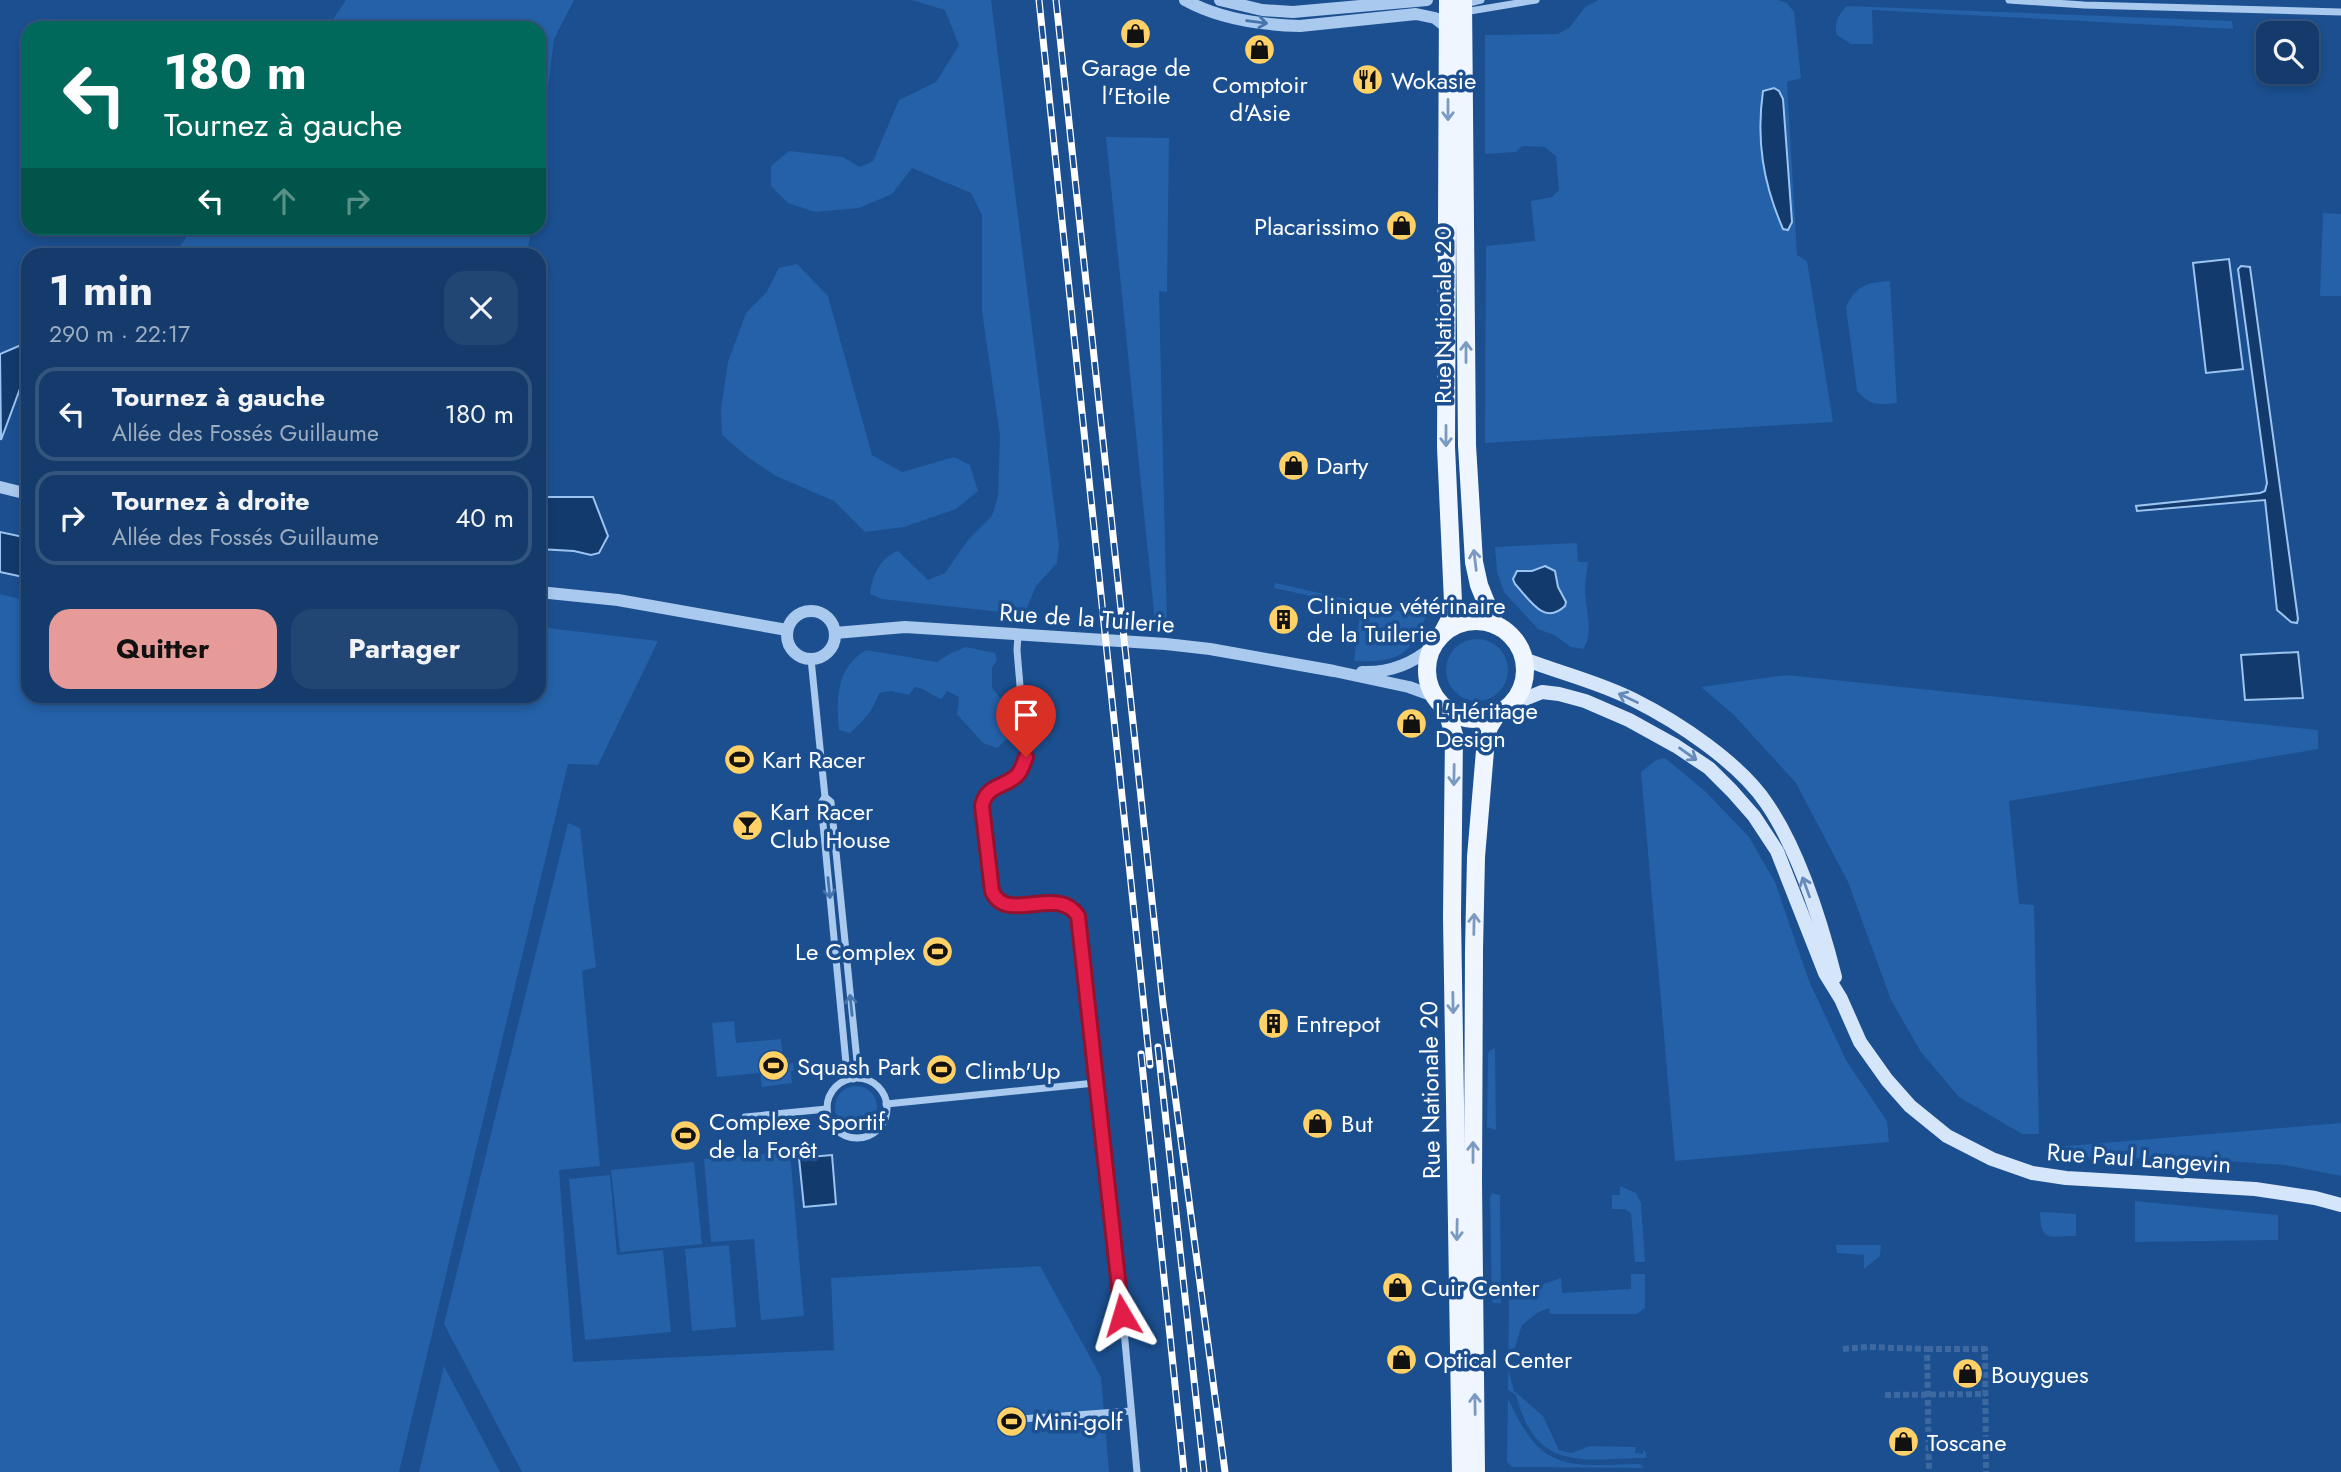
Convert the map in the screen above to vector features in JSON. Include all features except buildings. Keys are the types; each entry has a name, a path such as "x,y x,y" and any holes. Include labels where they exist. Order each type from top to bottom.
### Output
{"main road":[{"name":"Rue Nationale 20","path":"1437,641 1450,619 1453,602 1446,447 1449,35 1461,5"},
{"name":"Rue Nationale 20","path":"1461,5 1467,445 1474,562 1479,585 1496,625"},
{"path":"1482,621 1496,625 1514,639 1524,659 1525,675 1521,690 1512,704 1497,715 1471,719 1457,715 1440,702 1428,681 1427,663 1437,641 1454,626 1482,621"},
{"name":"Rue Paul Langevin","path":"1524,659 1601,685 1633,699 1699,739 1744,778 1766,802 1788,839 1824,940 1841,999 1860,1042 1886,1080 1910,1105 1947,1136 1992,1159 2032,1173 2066,1178 2255,1189 2315,1198 2341,1205"},
{"path":"1601,685 1601,707"},
{"name":"Rue Paul Langevin","path":"1512,704 1526,697 1549,692 1601,707 1676,746 1732,791 1754,816 1777,851 1825,973 1841,999"},
{"name":"Rue Nationale 20","path":"1440,702 1454,735 1452,908 1461,1472"},
{"name":"Rue Nationale 20","path":"1476,1472 1473,1170 1476,857 1486,739 1489,727 1497,715"}],"street":[{"path":"1185,0 1240,20 1285,26 1416,15 1435,18 1449,35"},
{"path":"1220,0 1262,10 1293,12 1427,0"},
{"path":"1285,26 1307,18 1536,0"},
{"path":"2009,0 2341,12"},
{"path":"2255,0 2255,10"},
{"path":"0,487 21,492"},
{"path":"546,593 618,600 787,630"},
{"path":"811,611 830,620 835,633 831,648 811,659 792,650 787,630 793,619 811,611"},
{"name":"Rue de la Tuilerie","path":"835,633 905,627 1210,649 1409,687 1440,702"},
{"path":"1024,636 1017,650 1026,757 1018,774 993,788 983,800 982,806 992,891 1005,905 1061,903 1074,910 1078,916 1138,1472"},
{"name":"Rue de la Tuilerie","path":"1334,671 1375,672 1395,669 1409,664 1437,641"},
{"path":"811,659 825,797 831,802 857,1061 853,1076 834,1089 827,1108 832,1126 846,1137 856,1139 874,1133 881,1126 885,1118 886,1104 880,1089 853,1076"},
{"path":"886,1104 1095,1083"},
{"path":"745,1117 827,1108"},
{"path":"1021,1419 1132,1411"}],"shaded area":[{"path":"346,0 574,0 554,39 546,105 546,21 332,21"},
{"path":"912,0 991,0 1059,545 1057,563 1036,586 1026,610 1001,612 882,599 870,594 878,568 886,558 898,551 928,580 945,573 968,540 992,516 998,496 1000,436 982,311 982,215 971,193 912,168 892,194 859,208 815,212 788,203 771,186 771,166 789,151 843,157 860,167 873,161 899,100 936,82 959,45 945,10"},
{"path":"1598,0 1778,0 1787,3 1794,12 1801,78 1787,82 1797,255 1807,261 1833,422 1485,443 1486,246 1535,241 1531,201 1552,197 1559,190 1556,156 1545,147 1522,146 1516,152 1485,154 1485,35 1558,34 1570,27 1585,7"},
{"path":"1847,6 2232,21 2233,29 1872,10 1873,44 1851,44 1837,35 1836,30 1838,19"},
{"path":"1774,88 1783,99 1792,222 1788,230 1783,229 1770,195 1761,144 1763,91"},
{"path":"1106,137 1169,138 1167,292 1159,291 1167,626 1155,622"},
{"path":"2323,213 2341,214 2341,296 2320,296"},
{"path":"188,235 530,235 528,248 179,248"},
{"path":"2229,259 2243,369 2206,373 2193,263"},
{"path":"797,264 828,296 872,455 902,472 954,457 970,465 978,491 956,509 904,527 865,532 834,501 776,476 722,435 721,409 728,362 746,313 766,293 779,268"},
{"path":"2241,266 2250,267 2297,623 2291,622 2277,610 2265,500 2137,511 2136,506 2265,491 2267,483 2238,269"},
{"path":"1890,281 1897,403 1880,404 1871,402 1857,391 1846,307 1854,294 1864,286"},
{"path":"21,345 21,386 1,440 0,354"},
{"path":"546,497 593,497 608,536 599,553 591,555 546,549"},
{"path":"0,532 21,536 21,576 0,572"},
{"path":"1577,543 1578,562 1588,562 1585,592 1589,629 1583,649 1571,647 1554,635 1538,629 1504,592 1497,572 1495,547"},
{"path":"1545,566 1555,571 1558,587 1566,602 1565,606 1550,613 1532,603 1513,579 1517,571 1532,571"},
{"path":"1275,583 1426,617 1412,644 1398,656 1376,661 1354,661 1361,607 1274,588"},
{"path":"0,594 21,599 21,703 546,703 546,628 658,641 598,765 568,764 399,1472 0,1472"},
{"path":"1471,639 1483,639 1499,648 1506,658 1506,682 1499,692 1483,701 1471,701 1460,696 1451,687 1446,676 1446,664 1451,653 1460,644"},
{"path":"966,647 995,653 997,660 992,668 992,688 1006,705 1008,738 997,748 983,743 957,714 959,697 947,691 942,699 915,687 909,695 891,691 879,693 868,715 850,733 839,730 838,696 843,675 856,657 866,650 937,662"},
{"path":"2298,652 2303,698 2245,700 2241,655"},
{"path":"1786,675 2318,730 2318,749 2009,801 2019,904 2034,905 2039,1134 2022,1134 1959,1097 1921,1052 1891,1000 1848,882 1796,783 1734,715 1701,687"},
{"path":"1665,758 1706,792 1749,837 1775,882 1809,981 1847,1062 1887,1121 1889,1142 1675,1161 1641,772 1656,760"},
{"path":"568,823 580,828 596,967 582,971 600,1166 559,1170 573,1362 834,1350 831,1278 1040,1266 1101,1377 1109,1472 522,1472 444,1324"},
{"path":"734,1021 736,1043 781,1039 783,1058 789,1058 789,1064 793,1063 792,1083 762,1087 760,1073 717,1077 712,1023"},
{"path":"1495,1048 1496,1130 1487,1127 1488,1055 1489,1051"},
{"path":"856,1086 871,1092 877,1107 871,1122 856,1128 841,1122 835,1107 841,1092"},
{"path":"2341,1123 2341,1176 2285,1165 2195,1159 2067,1157 2055,1147"},
{"path":"790,1152 804,1316 761,1320 754,1239 711,1242 704,1159"},
{"path":"832,1155 836,1204 804,1207 799,1158"},
{"path":"694,1162 702,1244 620,1252 611,1170"},
{"path":"610,1175 617,1255 663,1250 671,1332 585,1340 569,1179"},
{"path":"1620,1186 1636,1193 1641,1203 1645,1262 1635,1262 1631,1213 1625,1209 1612,1209 1612,1195 1620,1195"},
{"path":"1492,1193 1500,1195 1501,1303 1492,1301"},
{"path":"2135,1201 2278,1215 2278,1240 2135,1242"},
{"path":"2040,1212 2076,1214 2076,1236 2048,1236 2042,1229"},
{"path":"729,1245 736,1327 692,1331 685,1249"},
{"path":"1836,1245 1881,1245 1880,1256 1864,1269 1864,1255 1837,1253"},
{"path":"1631,1274 1645,1274 1645,1308 1637,1314 1550,1314 1549,1308 1537,1313 1522,1325 1508,1368 1509,1299 1535,1299 1535,1287 1561,1278 1562,1293 1631,1289"},
{"path":"444,1366 500,1472 419,1472"},
{"path":"1508,1370 1514,1391 1543,1416 1559,1450 1572,1453 1590,1446 1636,1447 1635,1453 1643,1454 1643,1449 1646,1458 1582,1459 1564,1456 1549,1449 1536,1437 1525,1420 1516,1395 1508,1390"},
{"path":"1508,1398 1532,1440 1544,1452 1558,1460 1592,1465 1640,1464 1644,1468 1512,1467 1507,1462"}],"tunnel":[{"path":"1843,1349 1927,1349 1929,1472"},
{"path":"1927,1349 1985,1349 1986,1472"},
{"path":"1885,1395 1985,1394"}],"railway":[{"path":"1039,0 1150,1065"},
{"path":"1056,0 1163,1004 1225,1472"},
{"path":"1158,1047 1204,1472"},
{"path":"1141,1054 1184,1472"}],"place":[{"name":"Garage de l'Etoile","path":"1136,33"},
{"name":"Comptoir d'Asie","path":"1260,50"},
{"name":"Wokasie","path":"1368,80"},
{"name":"Placarissimo","path":"1402,226"},
{"name":"Darty","path":"1293,465"},
{"name":"Clinique vétérinaire de la Tuilerie","path":"1284,619"},
{"name":"L'Héritage Design","path":"1412,724"},
{"name":"Kart Racer","path":"739,759"},
{"name":"Kart Racer Club House","path":"747,825"},
{"name":"Le Complex","path":"938,951"},
{"name":"Entrepot","path":"1273,1023"},
{"name":"Squash Park","path":"774,1066"},
{"name":"Climb'Up","path":"942,1070"},
{"name":"But","path":"1318,1123"},
{"name":"Complexe Sportif de la Forêt","path":"686,1135"},
{"name":"Cuir Center","path":"1398,1287"},
{"name":"Optical Center","path":"1401,1359"},
{"name":"Bouygues","path":"1968,1374"},
{"name":"Mini-golf","path":"1011,1421"},
{"name":"Toscane","path":"1904,1442"}],"route":[{"path":"1026,757 1014,778 993,788 983,800 992,891 1005,905 1061,903 1074,910 1078,916 1122,1315"}]}
